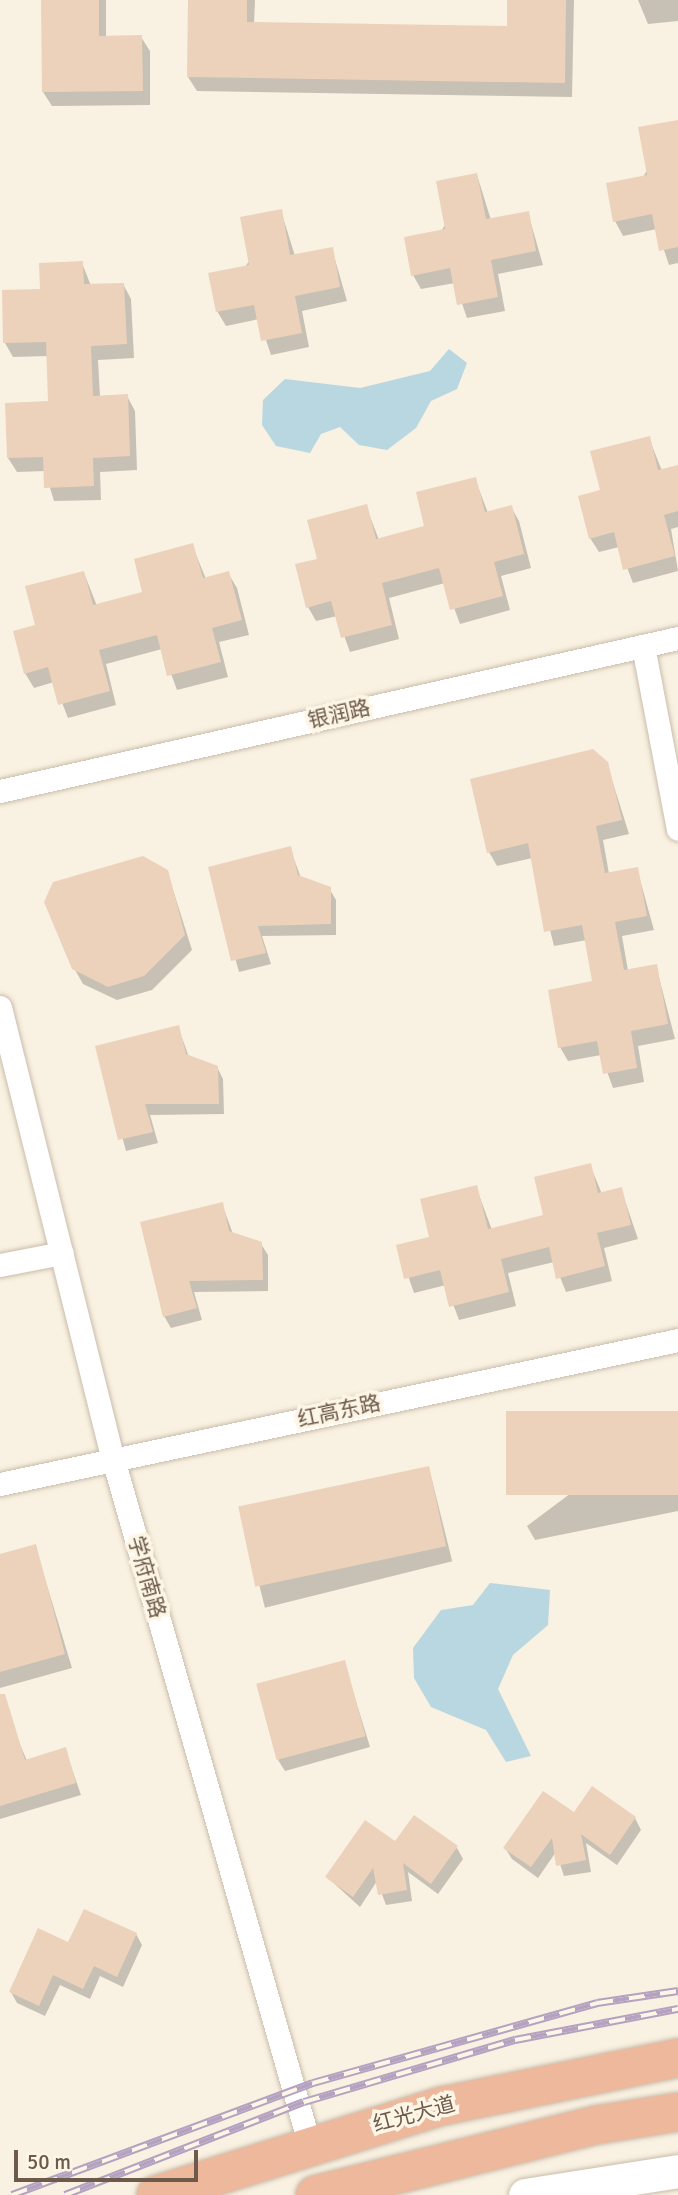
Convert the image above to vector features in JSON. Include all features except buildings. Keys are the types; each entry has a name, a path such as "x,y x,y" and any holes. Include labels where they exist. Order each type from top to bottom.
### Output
{"highway":[{"name":"红光大道","path":"156,2195 309,2143 548,2079 678,2058"},
{"path":"315,2195 596,2125 678,2112"}],"main road":[{"path":"525,2195 678,2171"}],"street":[{"name":"银润路","path":"0,791 678,638"},
{"path":"643,646 678,829"},
{"name":"学府南路","path":"0,1007 113,1459 309,2143"},
{"path":"0,1265 62,1253"},
{"name":"红高东路","path":"0,1484 678,1340"}],"water":[{"path":"449,349 467,363 457,389 431,401 416,428 387,450 359,445 340,427 321,434 310,453 276,446 262,425 263,400 285,379 360,388 430,371"},
{"path":"490,1583 550,1590 548,1625 513,1655 498,1689 531,1756 506,1762 486,1730 431,1707 414,1678 413,1648 441,1610 473,1605"}],"railway":[{"path":"12,2195 313,2083 597,2003 678,1991"},
{"path":"65,2195 304,2102 515,2040 678,2009"}]}
